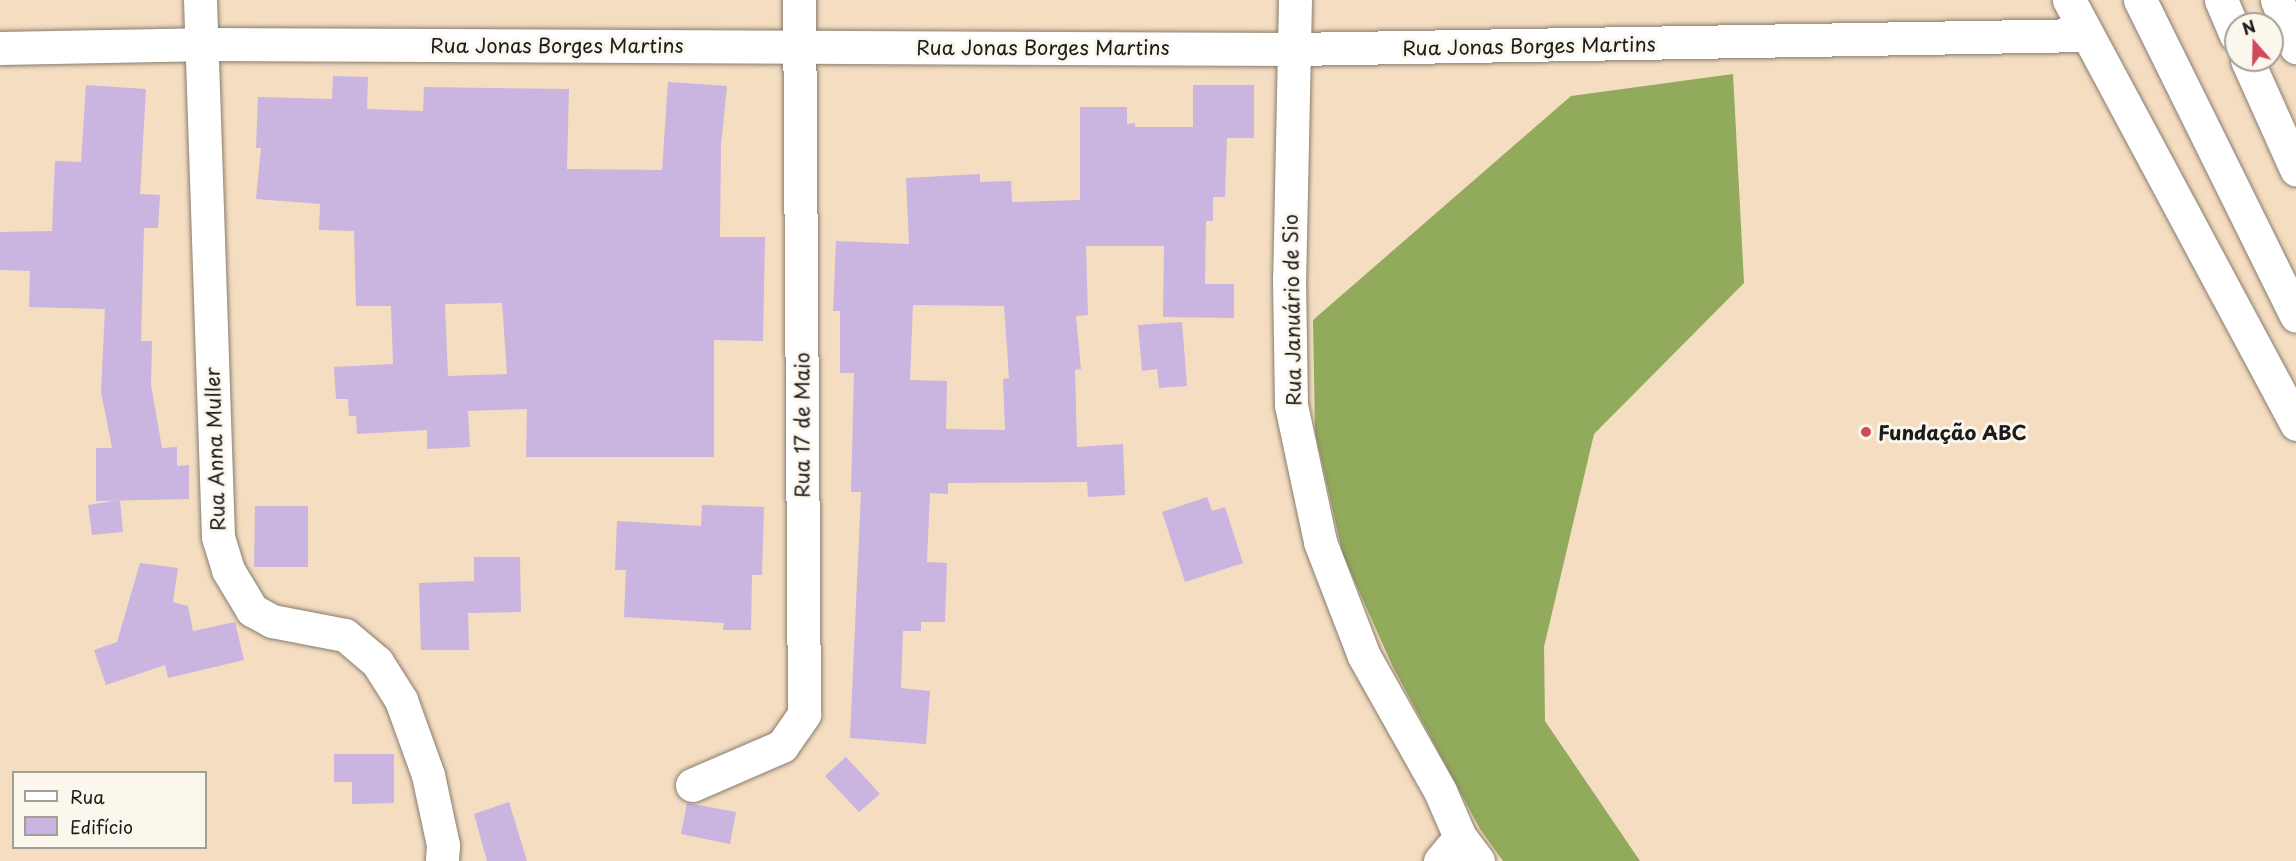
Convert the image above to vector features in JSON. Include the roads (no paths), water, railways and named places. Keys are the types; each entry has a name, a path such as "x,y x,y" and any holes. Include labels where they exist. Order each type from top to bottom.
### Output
{"main road":[{"name":"Rua Anna Muller","path":"200,0 218,537 224,559 238,592 252,610 272,621 345,635 377,662 401,700 428,775 442,845 442,861"},
{"name":"Rua 17 de Maio","path":"692,784 782,746 804,714 799,0"},
{"name":"Rua Januário de Sio","path":"1295,0 1291,405 1320,542 1364,656 1440,791 1459,853"},
{"path":"2069,0 2086,36 2296,424"},
{"path":"2140,0 2296,316"},
{"path":"2277,0 2296,47"},
{"name":"Rua Jonas Borges Martins","path":"0,48 200,44 1293,49 2086,36"},
{"path":"2252,72 2296,169"}],"place":[{"name":"Fundação ABC","path":"1866,432"}]}
